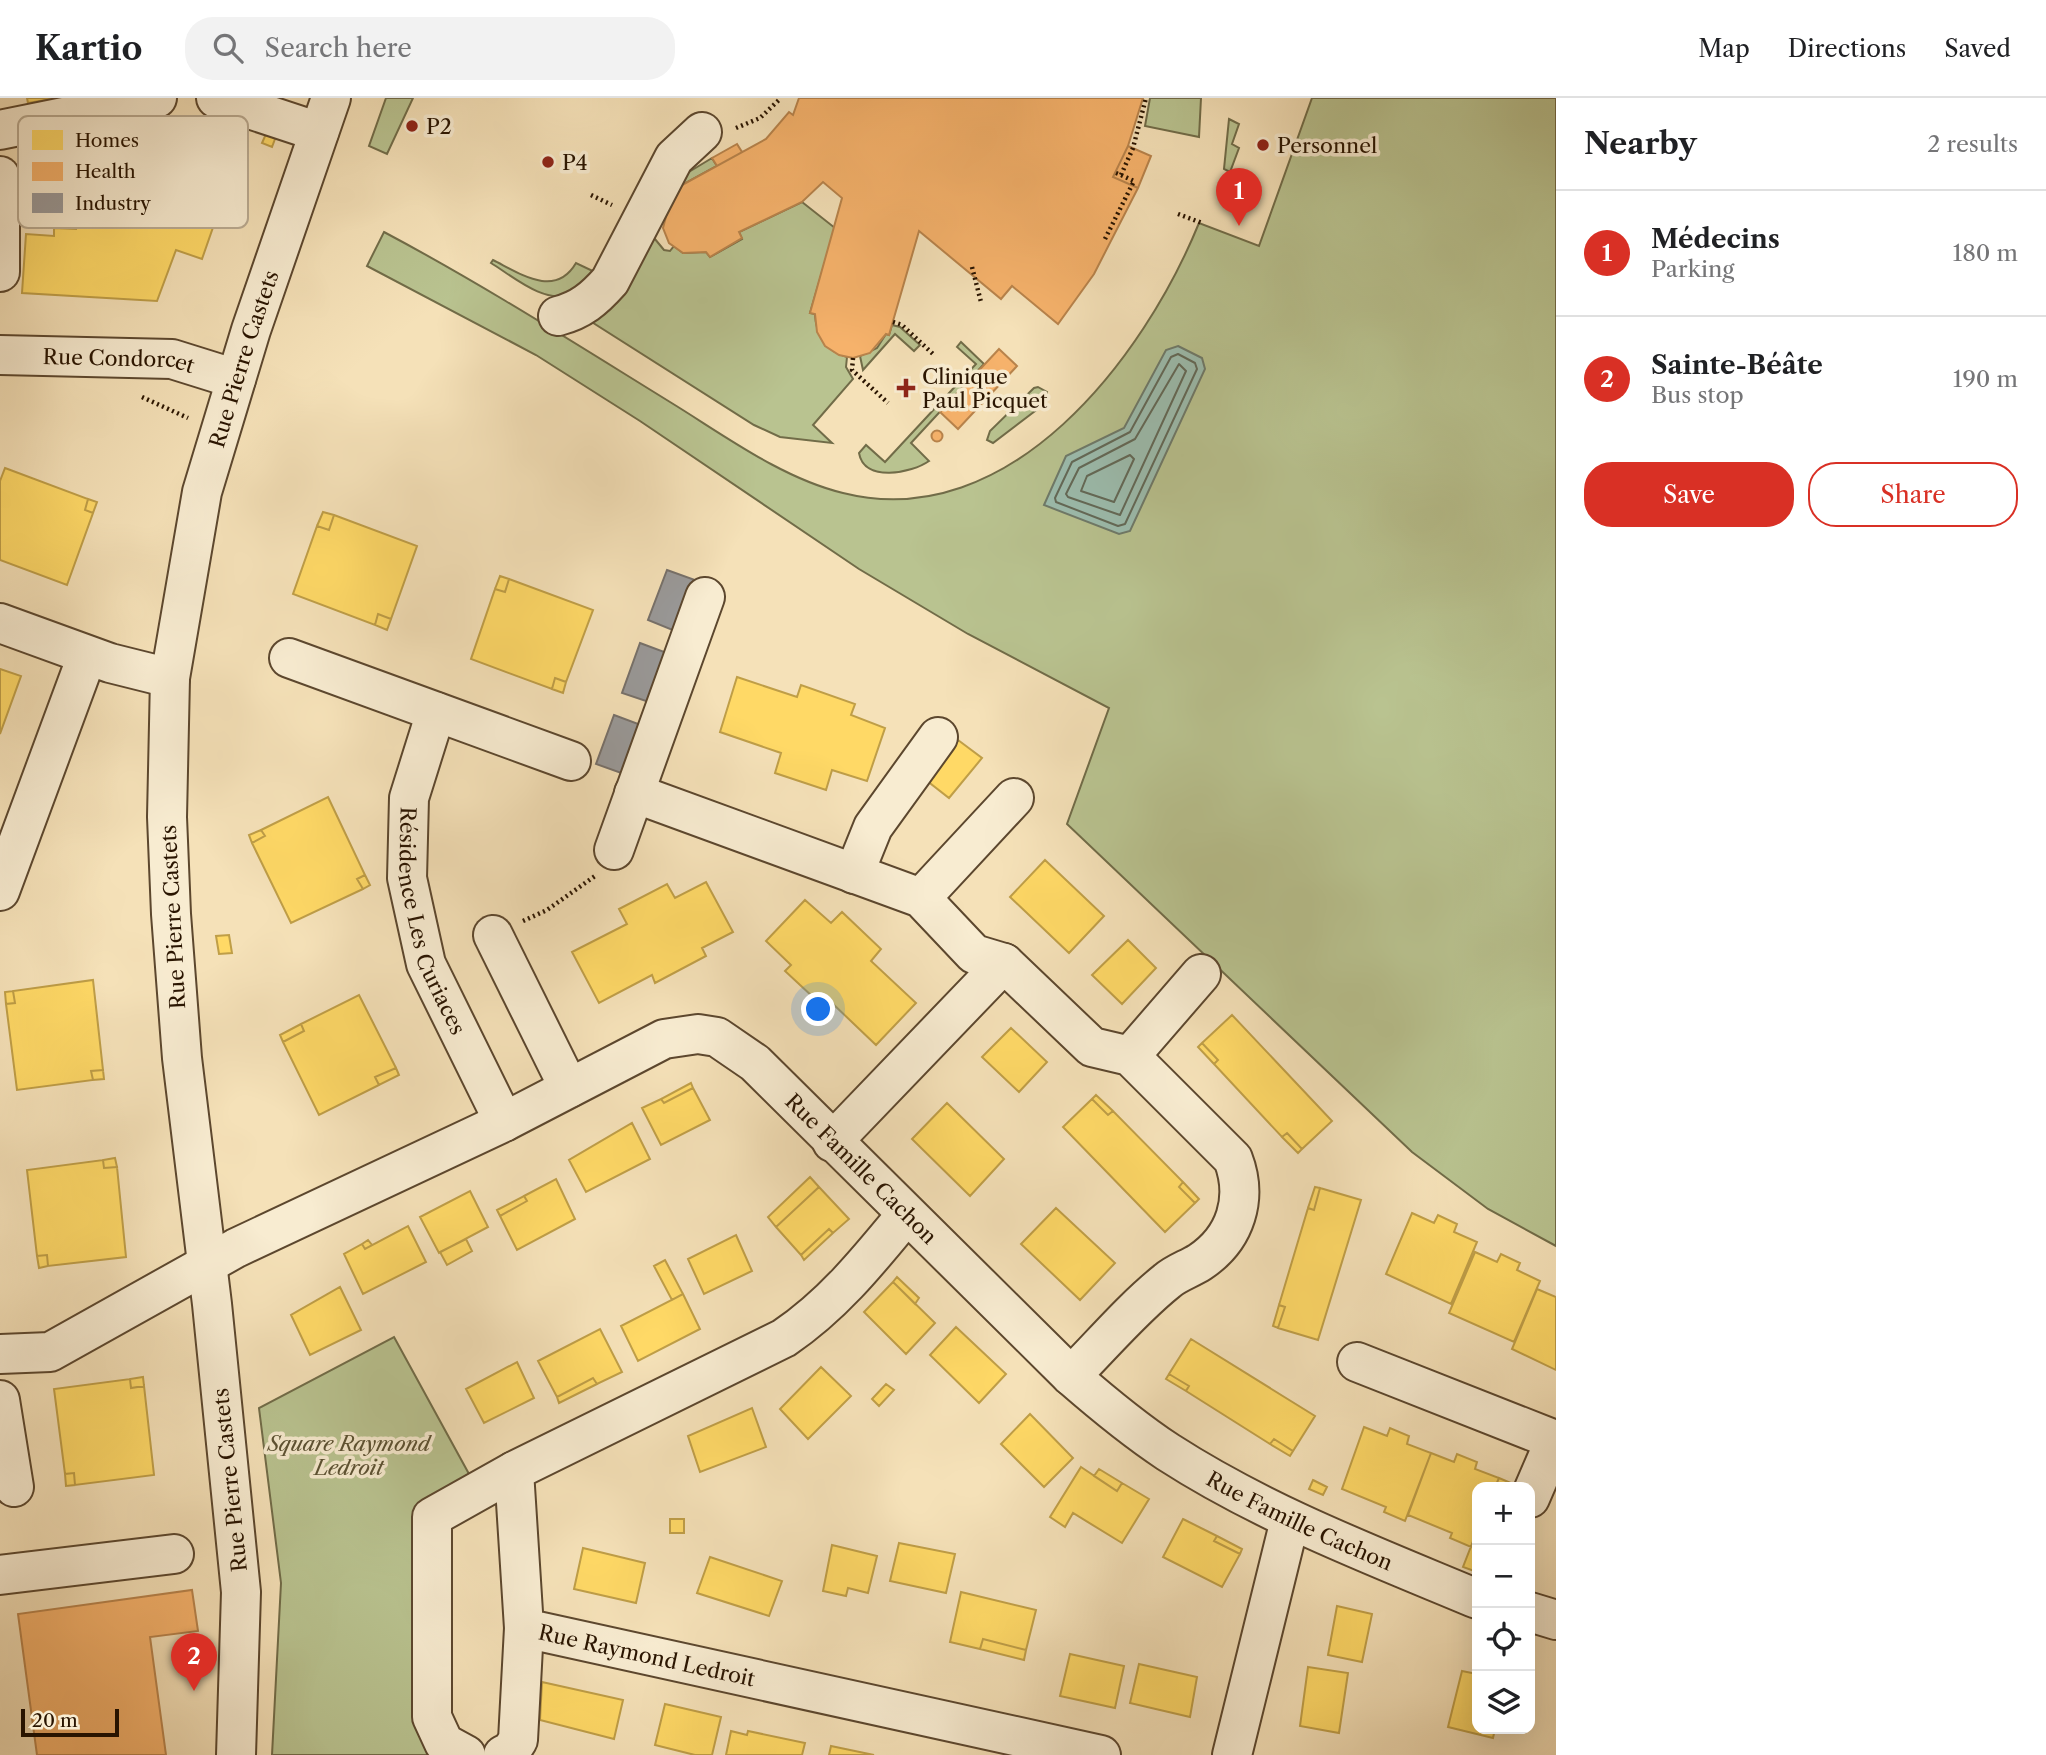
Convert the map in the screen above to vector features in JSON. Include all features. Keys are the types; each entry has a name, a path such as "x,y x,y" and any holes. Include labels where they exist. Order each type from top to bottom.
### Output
{"street":[{"path":"71,116 157,98"},
{"path":"216,98 325,115"},
{"name":"Rue Pierre Castets","path":"236,1755 240,1592 183,1058 171,915 167,817 170,678 202,492 236,380 325,115"},
{"path":"0,131 18,127"},
{"path":"558,316 577,311 595,298 610,281 674,158 712,131"},
{"path":"0,176 0,272"},
{"name":"Rue Condorcet","path":"0,355 172,359 236,380"},
{"path":"614,850 705,597"},
{"path":"0,623 87,656 170,678"},
{"path":"0,891 87,656"},
{"path":"289,658 571,761"},
{"name":"Résidence Les Curiaces","path":"436,712 409,798 407,878 426,964 504,1122"},
{"path":"854,874 873,827 938,737"},
{"path":"634,793 921,898 974,954 1004,963 1092,1047 1130,1056 1233,1159 1241,1180 1241,1196 1238,1212 1223,1239 1202,1261 1168,1280 1071,1376"},
{"path":"921,898 1014,798"},
{"path":"494,935 569,1088"},
{"path":"832,1142 1004,963"},
{"path":"1130,1056 1201,974"},
{"name":"Rue Famille Cachon","path":"0,1354 50,1352 207,1265 504,1122 664,1039 698,1034 717,1037 755,1063 1071,1376 1118,1417 1169,1453 1290,1520 1472,1597"},
{"path":"466,1755 444,1743 432,1717 432,1517 514,1471 784,1338 811,1319 835,1297 906,1215"},
{"path":"1357,1362 1556,1439 1535,1487"},
{"path":"0,1400 15,1487"},
{"name":"Rue Raymond Ledroit","path":"514,1471 524,1628 1101,1755"},
{"path":"1232,1755 1290,1520"},
{"path":"0,1575 174,1554"},
{"path":"1535,1614 1556,1620"},
{"path":"503,1755 511,1751 518,1740 524,1628"}],"path":[{"path":"712,131 760,118 781,98"},
{"path":"1105,239 1134,181 1118,174 1133,148 1146,98"},
{"path":"1178,214 1202,223"},
{"path":"972,267 981,302"},
{"path":"893,322 902,325 933,354"},
{"path":"853,358 855,373 888,403"},
{"path":"131,396 145,397 220,433"},
{"path":"494,935 547,910 590,882 614,850"}],"green space":[{"path":"386,98 413,98 387,154 369,146"},
{"path":"1150,98 1201,98 1199,137 1145,126"},
{"path":"1312,98 1556,98 1556,1246 1488,1209 1412,1152 1067,824 1109,708 968,634 859,569 640,421 536,355 367,266 384,232 493,293 775,466 797,477 843,493 904,499 961,488 1015,462 1063,424 1106,379 1144,328 1175,275 1199,223 1259,246"},
{"path":"1229,119 1239,124 1232,144 1239,148 1230,172 1224,169"},
{"path":"712,158 717,166 673,190 669,184"},
{"path":"802,202 835,228 810,313 815,314 817,329 827,347 847,357 846,367 853,379 813,425 832,443 780,437 754,425 587,319 650,233 664,250 670,251 674,246 683,253 706,252 710,257 742,239 739,232"},
{"path":"493,260 536,280 558,280 576,263 599,274 571,293 551,295 519,281 491,263"},
{"path":"892,325 900,327 920,345 914,351 895,334 863,370 860,356 877,348 886,334 889,335"},
{"path":"961,342 984,364 911,443 929,461 901,472 879,472 870,469 859,453 866,445 885,462 976,364 957,347"},
{"path":"1038,387 1047,392 1045,401 1039,408 993,443 987,440 990,431"},
{"name":"Square Raymond Ledroit","path":"394,1337 469,1474 415,1507 420,1735 436,1755 272,1755 281,1583 259,1408"}],"water":[{"path":"1178,346 1202,358 1205,369 1130,531 1119,534 1044,505 1066,456 1124,428 1166,350"}],"building: Homes":[{"path":"27,98 57,98 28,103"},
{"path":"269,127 278,131 272,147 262,143"},
{"path":"54,228 213,228 202,259 176,250 157,301 22,293 26,234 54,236"},
{"path":"5,468 88,499 85,510 93,513 67,585 0,560 0,481"},
{"path":"88,499 97,502 93,513 85,510"},
{"path":"323,512 334,515 329,530 317,526"},
{"path":"334,515 417,546 391,619 378,614 375,625 293,594 317,526 329,530"},
{"path":"500,576 509,579 505,592 495,589"},
{"path":"509,579 593,610 566,682 555,678 552,689 471,659 495,589 505,592"},
{"path":"378,614 391,619 387,630 375,625"},
{"path":"0,669 21,676 0,734"},
{"path":"737,677 797,697 801,685 855,704 851,715 885,728 867,781 832,770 826,790 775,773 781,753 720,732"},
{"path":"555,678 566,682 563,693 552,689"},
{"path":"958,740 982,758 949,798 926,780"},
{"path":"328,797 365,875 357,879 363,889 291,923 252,843 265,836 261,830"},
{"path":"261,830 265,836 252,843 249,835"},
{"path":"1045,860 1104,916 1069,953 1010,897"},
{"path":"365,875 370,885 363,889 357,879"},
{"path":"706,882 733,932 702,948 706,956 655,983 652,975 599,1003 572,952 627,924 619,909 667,884 675,898"},
{"path":"805,900 831,923 842,912 881,949 871,961 916,1003 876,1045 833,1004 827,1010 785,971 791,965 766,941"},
{"path":"229,935 232,953 219,954 216,936"},
{"path":"1128,940 1156,968 1122,1004 1092,975"},
{"path":"93,980 103,1070 91,1071 93,1080 17,1090 6,1004 15,1003 13,991"},
{"path":"13,991 15,1003 6,1004 5,992"},
{"path":"359,995 396,1068 375,1077 379,1085 319,1115 283,1042 304,1031 301,1024"},
{"path":"1232,1015 1332,1121 1302,1149 1287,1133 1282,1137 1214,1064 1218,1060 1202,1043"},
{"path":"301,1024 304,1031 283,1042 280,1035"},
{"path":"1011,1028 1047,1062 1019,1092 982,1057"},
{"path":"1202,1043 1218,1060 1214,1064 1198,1047"},
{"path":"396,1068 399,1075 379,1085 375,1077"},
{"path":"103,1070 104,1079 93,1080 91,1071"},
{"path":"691,1083 693,1088 664,1103 661,1099"},
{"path":"693,1088 710,1120 661,1145 642,1108 661,1099 664,1103"},
{"path":"1096,1095 1113,1111 1108,1115 1092,1099"},
{"path":"1092,1099 1108,1115 1113,1111 1183,1182 1179,1187 1195,1203 1165,1232 1063,1127"},
{"path":"947,1103 1004,1159 970,1196 912,1139"},
{"path":"632,1123 650,1159 586,1192 569,1160"},
{"path":"1287,1133 1302,1149 1298,1153 1282,1137"},
{"path":"115,1158 117,1167 104,1168 103,1160"},
{"path":"103,1160 104,1168 117,1167 126,1257 48,1266 47,1255 37,1256 27,1170"},
{"path":"810,1177 819,1187 776,1227 768,1217"},
{"path":"556,1179 575,1219 517,1250 500,1216 527,1201 524,1196"},
{"path":"1183,1182 1199,1199 1195,1203 1179,1187"},
{"path":"819,1187 849,1219 833,1233 829,1229 801,1255 776,1227"},
{"path":"1315,1187 1320,1188 1314,1210 1308,1208"},
{"path":"1320,1188 1361,1200 1318,1340 1278,1328 1285,1307 1279,1305 1308,1208 1314,1210"},
{"path":"470,1191 488,1227 439,1253 420,1217"},
{"path":"524,1196 527,1201 500,1216 497,1210"},
{"path":"1056,1208 1115,1263 1080,1300 1021,1244"},
{"path":"1412,1213 1434,1223 1438,1215 1457,1224 1454,1232 1477,1242 1451,1304 1386,1274"},
{"path":"408,1226 426,1262 363,1294 344,1254 362,1244 365,1249"},
{"path":"829,1229 833,1233 804,1260 801,1255"},
{"path":"736,1235 752,1271 704,1294 688,1259"},
{"path":"466,1239 472,1251 447,1265 440,1252"},
{"path":"368,1240 372,1245 365,1249 362,1244"},
{"path":"1475,1252 1497,1262 1501,1254 1520,1263 1517,1270 1540,1281 1514,1342 1449,1313"},
{"path":"47,1255 48,1266 39,1268 37,1256"},
{"path":"665,1260 683,1294 672,1300 654,1266"},
{"path":"897,1277 919,1298 915,1304 893,1282"},
{"path":"893,1282 935,1323 906,1354 864,1312"},
{"path":"340,1287 361,1330 310,1355 291,1315"},
{"path":"1537,1289 1556,1297 1556,1370 1512,1349"},
{"path":"683,1294 700,1329 638,1361 621,1326"},
{"path":"1279,1305 1285,1307 1278,1328 1273,1326"},
{"path":"956,1327 1006,1374 979,1403 930,1355"},
{"path":"600,1329 622,1372 597,1384 593,1378 557,1397 538,1361"},
{"path":"1191,1339 1315,1416 1293,1451 1274,1439 1270,1444 1186,1391 1189,1386 1169,1374"},
{"path":"517,1362 534,1398 484,1423 466,1389"},
{"path":"821,1367 851,1396 808,1439 780,1409"},
{"path":"1169,1374 1189,1386 1186,1391 1166,1379"},
{"path":"143,1377 144,1386 131,1388 130,1379"},
{"path":"593,1378 597,1384 559,1403 557,1397"},
{"path":"130,1379 131,1388 144,1386 154,1475 75,1485 74,1473 65,1474 54,1389"},
{"path":"886,1384 894,1390 879,1406 872,1399"},
{"path":"752,1408 766,1447 700,1472 688,1436"},
{"path":"1030,1414 1073,1458 1044,1487 1001,1444"},
{"path":"1364,1427 1387,1436 1390,1428 1409,1436 1407,1444 1431,1453 1405,1521 1384,1512 1386,1507 1342,1489"},
{"path":"1274,1439 1293,1451 1290,1456 1270,1444"},
{"path":"1431,1453 1454,1462 1457,1454 1477,1462 1475,1469 1499,1478 1497,1482 1472,1482 1471,1547 1450,1538 1452,1533 1408,1515"},
{"path":"1081,1467 1117,1491 1122,1483 1149,1499 1122,1543 1073,1513 1065,1527 1050,1517"},
{"path":"1099,1469 1122,1483 1117,1491 1094,1476"},
{"path":"74,1473 75,1485 66,1486 65,1474"},
{"path":"1313,1480 1327,1487 1323,1495 1309,1489"},
{"path":"670,1519 684,1519 684,1533 670,1533"},
{"path":"1183,1519 1217,1536 1214,1541 1240,1554 1222,1587 1163,1557"},
{"path":"1217,1536 1242,1549 1240,1554 1214,1541"},
{"path":"899,1543 955,1554 946,1593 890,1581"},
{"path":"1472,1544 1472,1570 1463,1567"},
{"path":"832,1545 877,1556 868,1593 848,1588 846,1596 823,1591"},
{"path":"583,1548 645,1563 636,1603 574,1589"},
{"path":"710,1557 782,1581 769,1616 697,1593"},
{"path":"961,1592 1036,1610 1026,1650 983,1639 980,1649 950,1642"},
{"path":"1337,1606 1372,1614 1362,1662 1328,1655"},
{"path":"983,1639 1026,1650 1024,1660 980,1649"},
{"path":"1070,1654 1124,1666 1115,1708 1060,1696"},
{"path":"1139,1664 1197,1677 1190,1717 1130,1703"},
{"path":"1308,1667 1348,1673 1339,1733 1300,1726"},
{"path":"1462,1671 1472,1673 1472,1733 1448,1727"},
{"path":"542,1682 623,1700 614,1739 540,1720"},
{"path":"665,1704 721,1717 712,1755 695,1755 655,1745"},
{"path":"731,1731 747,1735 748,1731 805,1743 802,1755 726,1755"},
{"path":"1477,1734 1494,1734 1493,1738"},
{"path":"831,1746 874,1755 829,1755"}],"building: Health":[{"name":"Clinique Paul Picquet","path":"799,98 1143,98 1128,146 1113,177 1138,188 1094,274 1058,324 1012,286 1001,299 919,231 889,335 886,334 870,353 853,358 839,355 825,346 817,332 815,314 810,313 842,198 823,182 802,202 739,232 742,238 710,257 706,252 683,253 669,243 663,228 673,190 766,139 789,112 793,115"},
{"path":"737,144 742,152 717,166 712,158"},
{"path":"1128,146 1151,156 1138,188 1113,177"},
{"path":"999,349 1017,366 958,429 940,412"},
{"path":"937,430 943,436 937,442 931,436"},
{"path":"192,1590 198,1631 150,1637 166,1755 37,1755 18,1614"}],"building: Industry":[{"path":"667,570 695,580 675,631 648,620"},
{"path":"640,643 667,653 649,702 622,693"},
{"path":"614,715 641,725 624,774 596,764"}],"place":[{"name":"P2","path":"412,126"},
{"name":"Personnel","path":"1263,145"},
{"name":"P4","path":"548,162"},
{"name":"Médecins","path":"1239,226"},
{"name":"Clinique Paul Picquet","path":"906,388"},
{"name":"Sainte-Béâte","path":"194,1691"}]}
